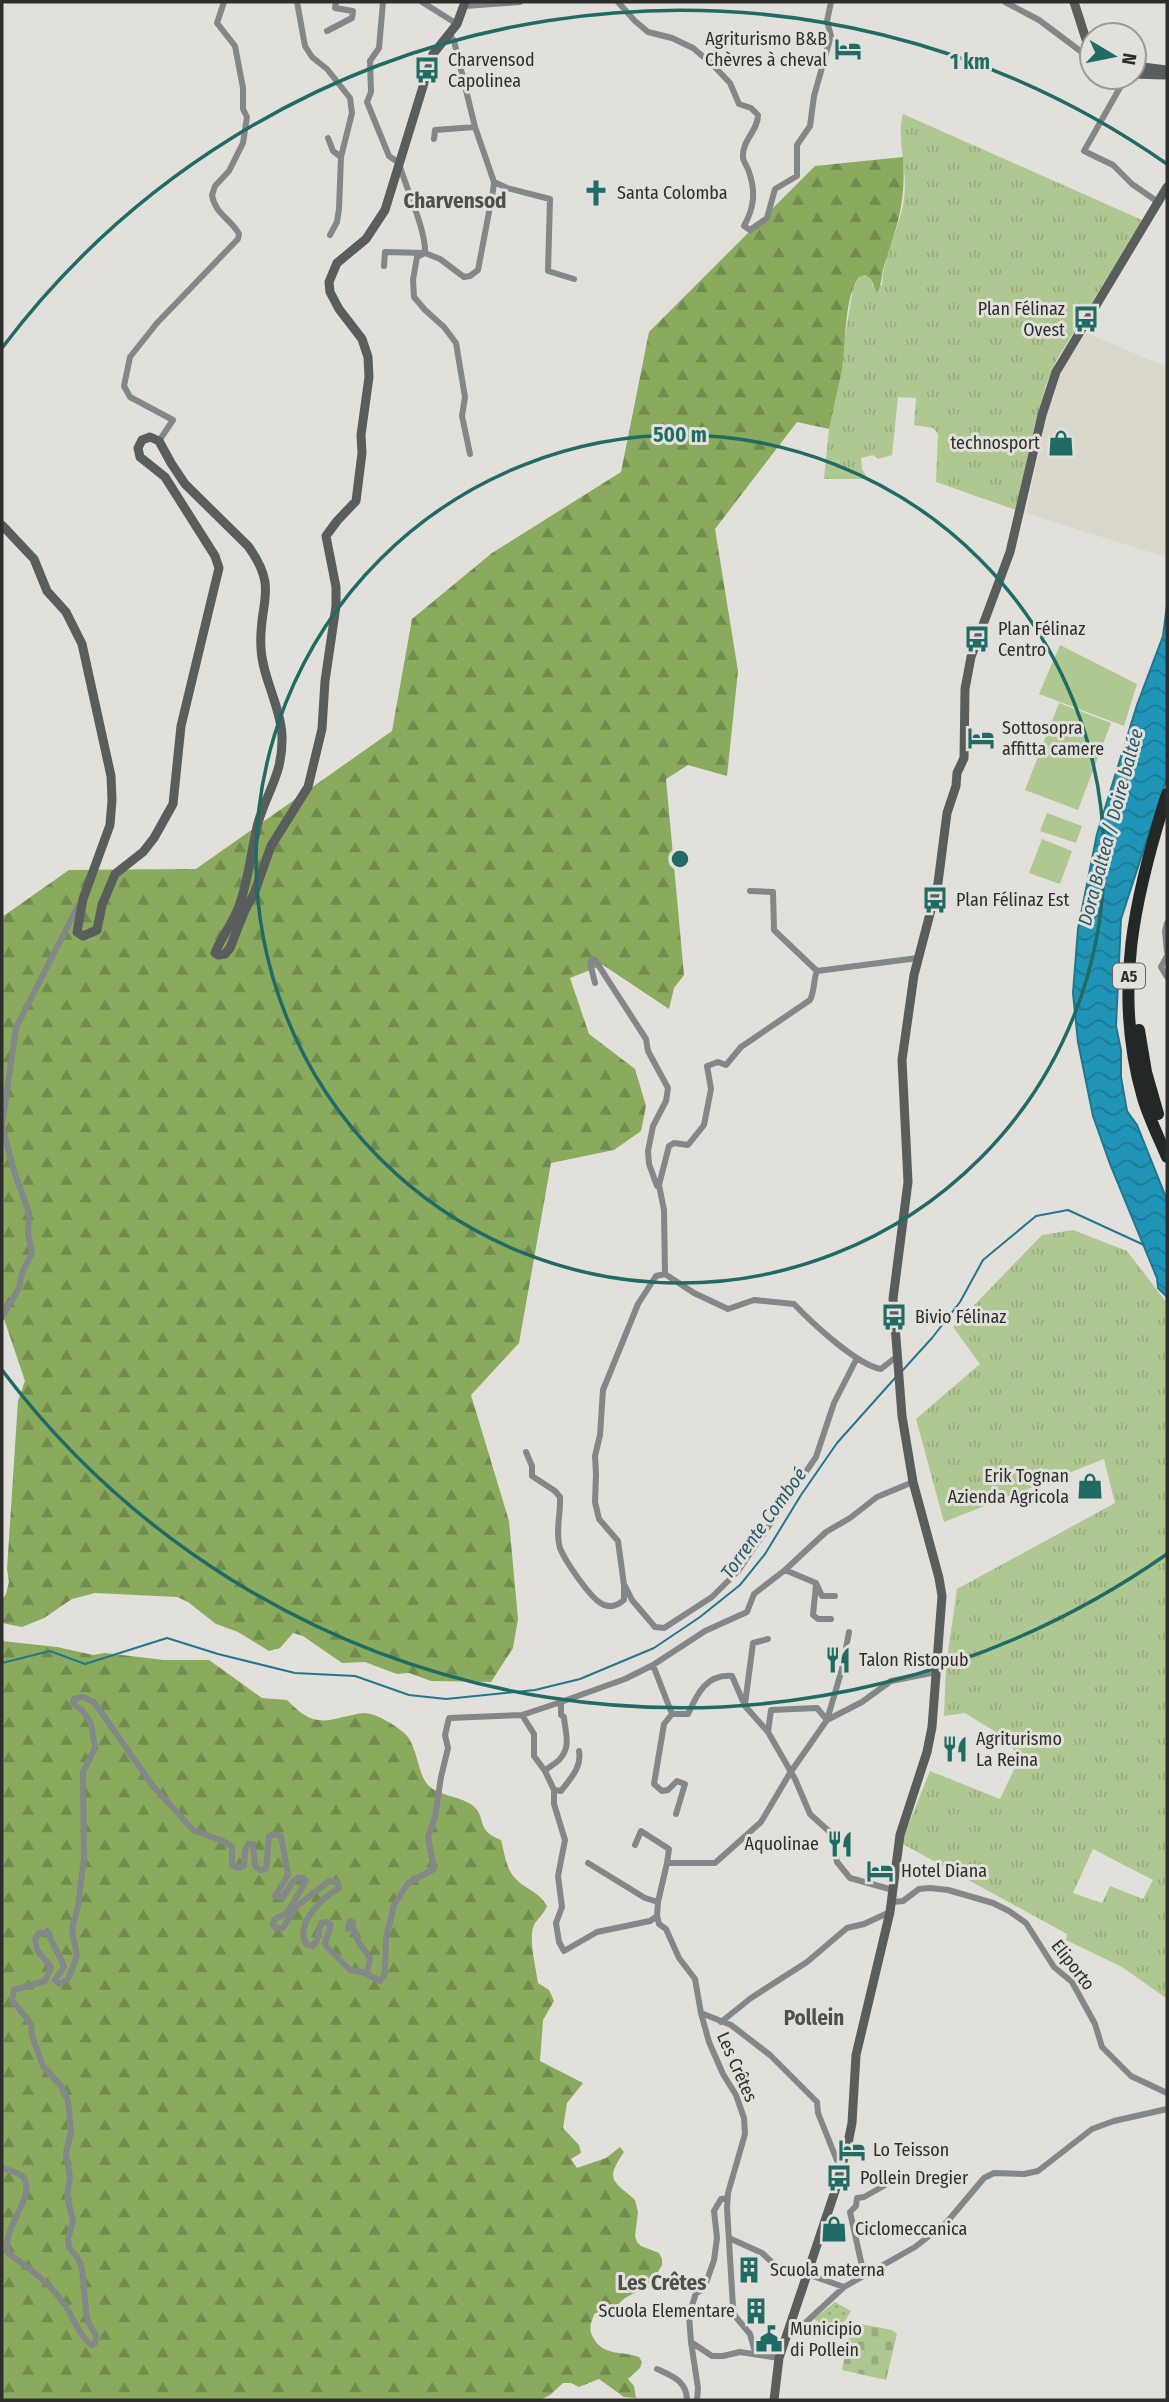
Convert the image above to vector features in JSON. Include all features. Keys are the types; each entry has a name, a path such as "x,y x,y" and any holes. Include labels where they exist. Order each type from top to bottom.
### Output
{"highway":[{"name":"A5","path":"1167,794 1138,893 1129,958 1128,991 1138,1078 1167,1157"},
{"name":"A5","path":"1167,819 1141,923 1136,987 1138,1026 1146,1072 1167,1138"}],"street":[{"path":"159,441 173,420 130,397 126,392 124,386 130,357 203,273 238,239 239,234 236,228 219,214 212,195 215,186 229,172 243,143 247,117 243,108 243,88 235,46 218,23 224,2"},
{"path":"297,2 305,46 350,98 352,113 341,157 339,209 337,222 330,235"},
{"path":"327,31 352,18 353,11 335,8 336,2"},
{"path":"383,2 379,48 370,61 371,92 367,102 389,156 399,163 425,238 425,253"},
{"path":"422,2 457,24"},
{"path":"2,525 34,559 47,591 66,611 81,641 111,776 110,825 83,899 77,932 83,936 97,930 102,905 115,874 143,852 173,804 183,715 219,568 215,556 165,477 139,454 139,443 142,440 150,438 159,441 185,484 248,546 265,575 267,589 260,645 282,735 278,776 259,820 236,915 215,953 225,954 254,894 271,846 308,787 322,729 325,681 336,606 336,587 326,536 356,501 368,384 368,357 362,339 339,309 330,292 329,282 341,258 366,239 379,222 390,197 427,70 437,47 457,24 465,4 520,2"},
{"path":"618,2 648,32 693,48 730,83 739,104 751,108 758,115 758,122 745,141 743,159 754,187 753,210 744,226 750,230 767,218 775,189 797,176 797,145 810,127 814,96 831,36 827,21 831,2"},
{"path":"1004,2 1039,20 1078,49"},
{"path":"1074,2 1080,21"},
{"path":"384,266 385,252 425,253 440,259 464,277 475,274 478,270 494,182 475,127 454,41 449,34"},
{"path":"1148,69 1167,73"},
{"path":"1148,74 1167,73"},
{"path":"1118,91 1084,151 1113,165 1132,184 1158,202"},
{"path":"433,139 435,130 475,127"},
{"path":"328,138 333,151 341,157"},
{"path":"494,182 550,199 548,271 574,279"},
{"path":"776,2400 779,2358 841,2173 852,2123 856,2055 891,1907 900,1835 928,1752 932,1727 942,1596 913,1482 896,1360 894,1287 908,1182 902,1106 902,1060 918,958 938,883 947,813 956,786 957,773 964,758 965,689 971,657 1010,552 1048,393 1066,353 1167,187"},
{"path":"425,253 417,257 414,297 456,343 465,397 462,415 470,454"},
{"path":"2,1317 19,1288 22,1273 32,1253 28,1234 29,1213 2,1125 16,1028 73,920 95,865"},
{"path":"750,891 773,892 774,930 817,971"},
{"path":"1167,923 1167,954 1161,967 1167,977"},
{"path":"817,971 918,958"},
{"path":"595,983 590,963 592,959 617,991 642,1032 648,1051 668,1088 666,1101 653,1126 648,1151 649,1164 657,1186 659,1185"},
{"path":"665,1274 664,1210 659,1185 669,1146 674,1143 688,1145 704,1125 710,1089 708,1066 718,1062 726,1065 741,1047 810,1000 817,971"},
{"path":"526,1452 532,1466 532,1476 560,1497 560,1547 600,1604 618,1605 624,1600 624,1585 618,1541 599,1519 595,1502 597,1474 594,1456 600,1436 603,1390 638,1304 656,1276 665,1274 694,1293 728,1309 754,1300 794,1304 810,1321 868,1366 881,1369 896,1360"},
{"path":"624,1585 632,1600 655,1627 664,1628 712,1597 738,1571 816,1457 834,1403 857,1358"},
{"path":"2,2168 24,2178 26,2187 19,2213 8,2231 8,2253 47,2281 86,2342 92,2346 96,2336 86,2312 82,2268 69,2248 68,2239 73,2221 67,2196 70,2177 66,2153 71,2132 68,2101 61,2086 43,2066 32,2036 31,2024 12,2000 14,1990 46,1982 51,1967 37,1950 35,1939 38,1933 49,1933 52,1945 61,1957 64,1967 55,1980 59,1984 68,1979 77,1956 72,1930 84,1858 83,1772 95,1748 91,1724 82,1710 72,1703 74,1699 83,1697 94,1702 153,1786 193,1830 232,1847 232,1865 238,1868 244,1866 247,1844 253,1844 255,1866 260,1870 266,1869 269,1836 281,1836 288,1875 275,1896 282,1898 294,1880 302,1877 306,1881 287,1913 275,1919 273,1925 276,1928 283,1928 296,1908 329,1881 337,1882 339,1888 324,1897 310,1915 304,1931 304,1941 313,1946 321,1923 327,1922 331,1925 326,1946 350,1970 367,1973 380,1981 385,1974 386,1938 394,1905 408,1884 434,1870 428,1837 435,1817 448,1748 445,1735 449,1718 522,1715 625,1679 653,1665 705,1631 747,1612 754,1594 826,1532 877,1497 913,1482"},
{"path":"785,1570 816,1583 822,1596 835,1596"},
{"path":"816,1583 813,1615 818,1619 831,1619"},
{"path":"667,1863 715,1863 761,1822 790,1773 827,1720 842,1669 849,1632"},
{"path":"745,1706 753,1643 768,1639"},
{"path":"653,1665 672,1714"},
{"path":"827,1720 862,1702 891,1681 936,1672"},
{"path":"672,1714 688,1714 705,1683 721,1675 732,1676 745,1706 768,1732 810,1814 832,1835 837,1862 850,1878 881,1889 893,1890"},
{"path":"545,1771 559,1760 568,1742 565,1717 561,1715 561,1702"},
{"path":"768,1732 771,1710 817,1708 827,1720"},
{"path":"672,1714 664,1724 654,1784 662,1791 668,1790 677,1781 685,1784 676,1814"},
{"path":"522,1715 534,1734 534,1756 554,1790 554,1804 565,1840 558,1876 562,1907 556,1923 558,1942 564,1951 597,1932 638,1925 657,1916 669,1849 641,1831 635,1845"},
{"path":"554,1790 561,1791 575,1772 581,1761 579,1751"},
{"path":"588,1863 645,1898 658,1902"},
{"name":"Eliporto","path":"721,2022 751,1998 807,1962 847,1928 864,1924 919,1889 948,1890 993,1903 1026,1923 1054,1967 1072,1982 1095,2024 1102,2047 1131,2076 1167,2093"},
{"name":"Les Crêtes","path":"657,1916 659,1924 666,1928 679,1958 695,1979 709,2042 736,2095 744,2118 745,2134 727,2198 733,2307 735,2316 750,2334 755,2353"},
{"path":"348,1929 350,1921 353,1922 352,1927 358,1940 370,1958 367,1973"},
{"path":"701,2013 731,2025 770,2055 817,2102 818,2113 841,2173"},
{"path":"788,2330 803,2325 844,2287 915,2247 947,2222 984,2178 994,2173 1024,2174 1038,2171 1099,2126 1167,2109"},
{"path":"864,2275 850,2212 856,2206 857,2198 889,2183"},
{"name":"Les Crêtes","path":"691,2342 690,2315 696,2293 707,2283 717,2249 714,2211 721,2199 727,2198"},
{"path":"729,2238 762,2252 776,2266 844,2287"},
{"path":"691,2342 718,2360 734,2352 779,2358"},
{"path":"691,2342 698,2388 697,2400"},
{"path":"657,2369 681,2382 687,2391 687,2400"}],"shaded area":[{"path":"1086,333 1167,367 1165,557 1026,513 1048,410 1062,370 1079,339"}],"green space":[{"path":"903,114 1142,220 1089,307 1085,307 1074,324 1077,327 1057,359 1046,385 1034,428 1016,510 936,482 938,434 933,428 914,425 916,398 898,397 892,455 878,459 873,455 861,458 862,469 868,479 824,479 829,429 853,289 859,277 865,275 871,279 873,286 882,285 886,260 902,211 905,185 901,140"},
{"path":"903,157 900,213 879,290 877,293 871,279 865,275 859,277 851,296 842,369 829,429 797,422 715,529 738,671 727,776 688,765 666,779 684,975 674,988 669,1009 603,965 570,978 589,1034 635,1069 646,1106 641,1131 614,1150 551,1163 519,1343 471,1395 509,1521 518,1619 513,1648 491,1682 431,1681 409,1673 397,1674 365,1662 342,1663 303,1636 293,1633 280,1648 269,1651 238,1632 216,1624 188,1602 177,1597 95,1593 72,1599 44,1618 22,1627 2,1623 2,1600 9,1582 7,1569 18,1401 25,1381 2,1313 2,917 69,870 196,869 392,731 412,619 492,553 621,472 649,332 815,166"},
{"path":"1060,645 1137,684 1124,726 1039,694"},
{"path":"1059,703 1111,723 1078,810 1025,790"},
{"path":"1047,813 1082,826 1076,843 1040,831"},
{"path":"1042,839 1072,851 1060,884 1029,873"},
{"path":"1073,1230 1127,1251 1167,1303 1166,1998 1122,1967 1066,1940 1067,1934 901,1843 930,1771 1000,1799 1018,1761 1010,1741 965,1713 944,1716 946,1666 957,1589 1115,1503 1104,1459 944,1522 916,1419 980,1364 953,1327 1042,1235","holes":["1093,1849 1153,1880 1143,1899 1110,1886 1102,1903 1073,1893"]},
{"path":"2,1641 57,1647 93,1655 105,1653 164,1660 209,1660 262,1698 287,1700 312,1719 326,1720 364,1713 375,1715 407,1736 429,1786 472,1805 477,1810 487,1832 501,1840 511,1873 547,1906 532,1931 538,1983 549,1990 554,2001 543,2020 540,2061 583,2083 567,2103 563,2128 579,2145 581,2153 571,2159 577,2168 606,2158 620,2147 624,2152 613,2175 617,2184 635,2200 638,2212 635,2236 637,2242 659,2253 662,2259 662,2265 651,2284 625,2298 607,2314 595,2313 591,2323 592,2335 603,2348 639,2357 642,2362 640,2368 628,2379 634,2386 636,2398 624,2397 599,2379 579,2387 563,2383 540,2400 2,2400"},
{"path":"835,2302 851,2311 843,2324 838,2324 834,2336 824,2335 825,2326 814,2319"},
{"path":"861,2324 892,2330 897,2334 886,2380 842,2370 850,2332 858,2329"}],"water":[{"name":"Dora Baltea / Doire baltée","path":"1167,605 1167,778 1121,919 1116,1026 1127,1111 1137,1125 1167,1200 1167,1297 1158,1288 1157,1278 1093,1116 1078,1042 1073,993 1078,929 1097,834 1137,705 1163,636"}],"waterway":[{"name":"Torrente Comboé","path":"902,1371 960,1302 983,1260 1036,1216 1068,1210 1144,1245"},
{"name":"Torrente Comboé","path":"2,1663 50,1651 85,1664 167,1638 295,1673 355,1676 409,1695 446,1699 535,1690 580,1679 654,1648 700,1617 740,1585 765,1554 837,1443 895,1378"}],"place":[{"name":"Agriturismo B&B Chèvres à cheval","path":"848,49"},
{"name":"Charvensod Capolinea","path":"427,70"},
{"name":"Santa Colomba","path":"596,193"},
{"name":"Plan Félinaz Ovest","path":"1086,319"},
{"name":"technosport","path":"1061,443"},
{"name":"Plan Félinaz Centro","path":"977,639"},
{"name":"Sottosopra affitta camere","path":"981,738"},
{"name":"Plan Félinaz Est","path":"935,900"},
{"name":"Bivio Félinaz","path":"894,1317"},
{"name":"Erik Tognan Azienda Agricola","path":"1090,1486"},
{"name":"Talon Ristopub","path":"838,1660"},
{"name":"Agriturismo La Reina","path":"955,1749"},
{"name":"Aquolinae","path":"840,1844"},
{"name":"Hotel Diana","path":"880,1871"},
{"name":"Lo Teisson","path":"852,2150"},
{"name":"Pollein Dregier","path":"839,2178"},
{"name":"Ciclomeccanica","path":"834,2229"},
{"name":"Scuola materna","path":"749,2270"},
{"name":"Scuola Elementare","path":"756,2311"},
{"name":"Municipio di Pollein","path":"769,2339"}],"district":[{"name":"Charvensod","path":"455,201"},
{"name":"Pollein","path":"814,2018"},
{"name":"Les Crêtes","path":"662,2283"}]}
